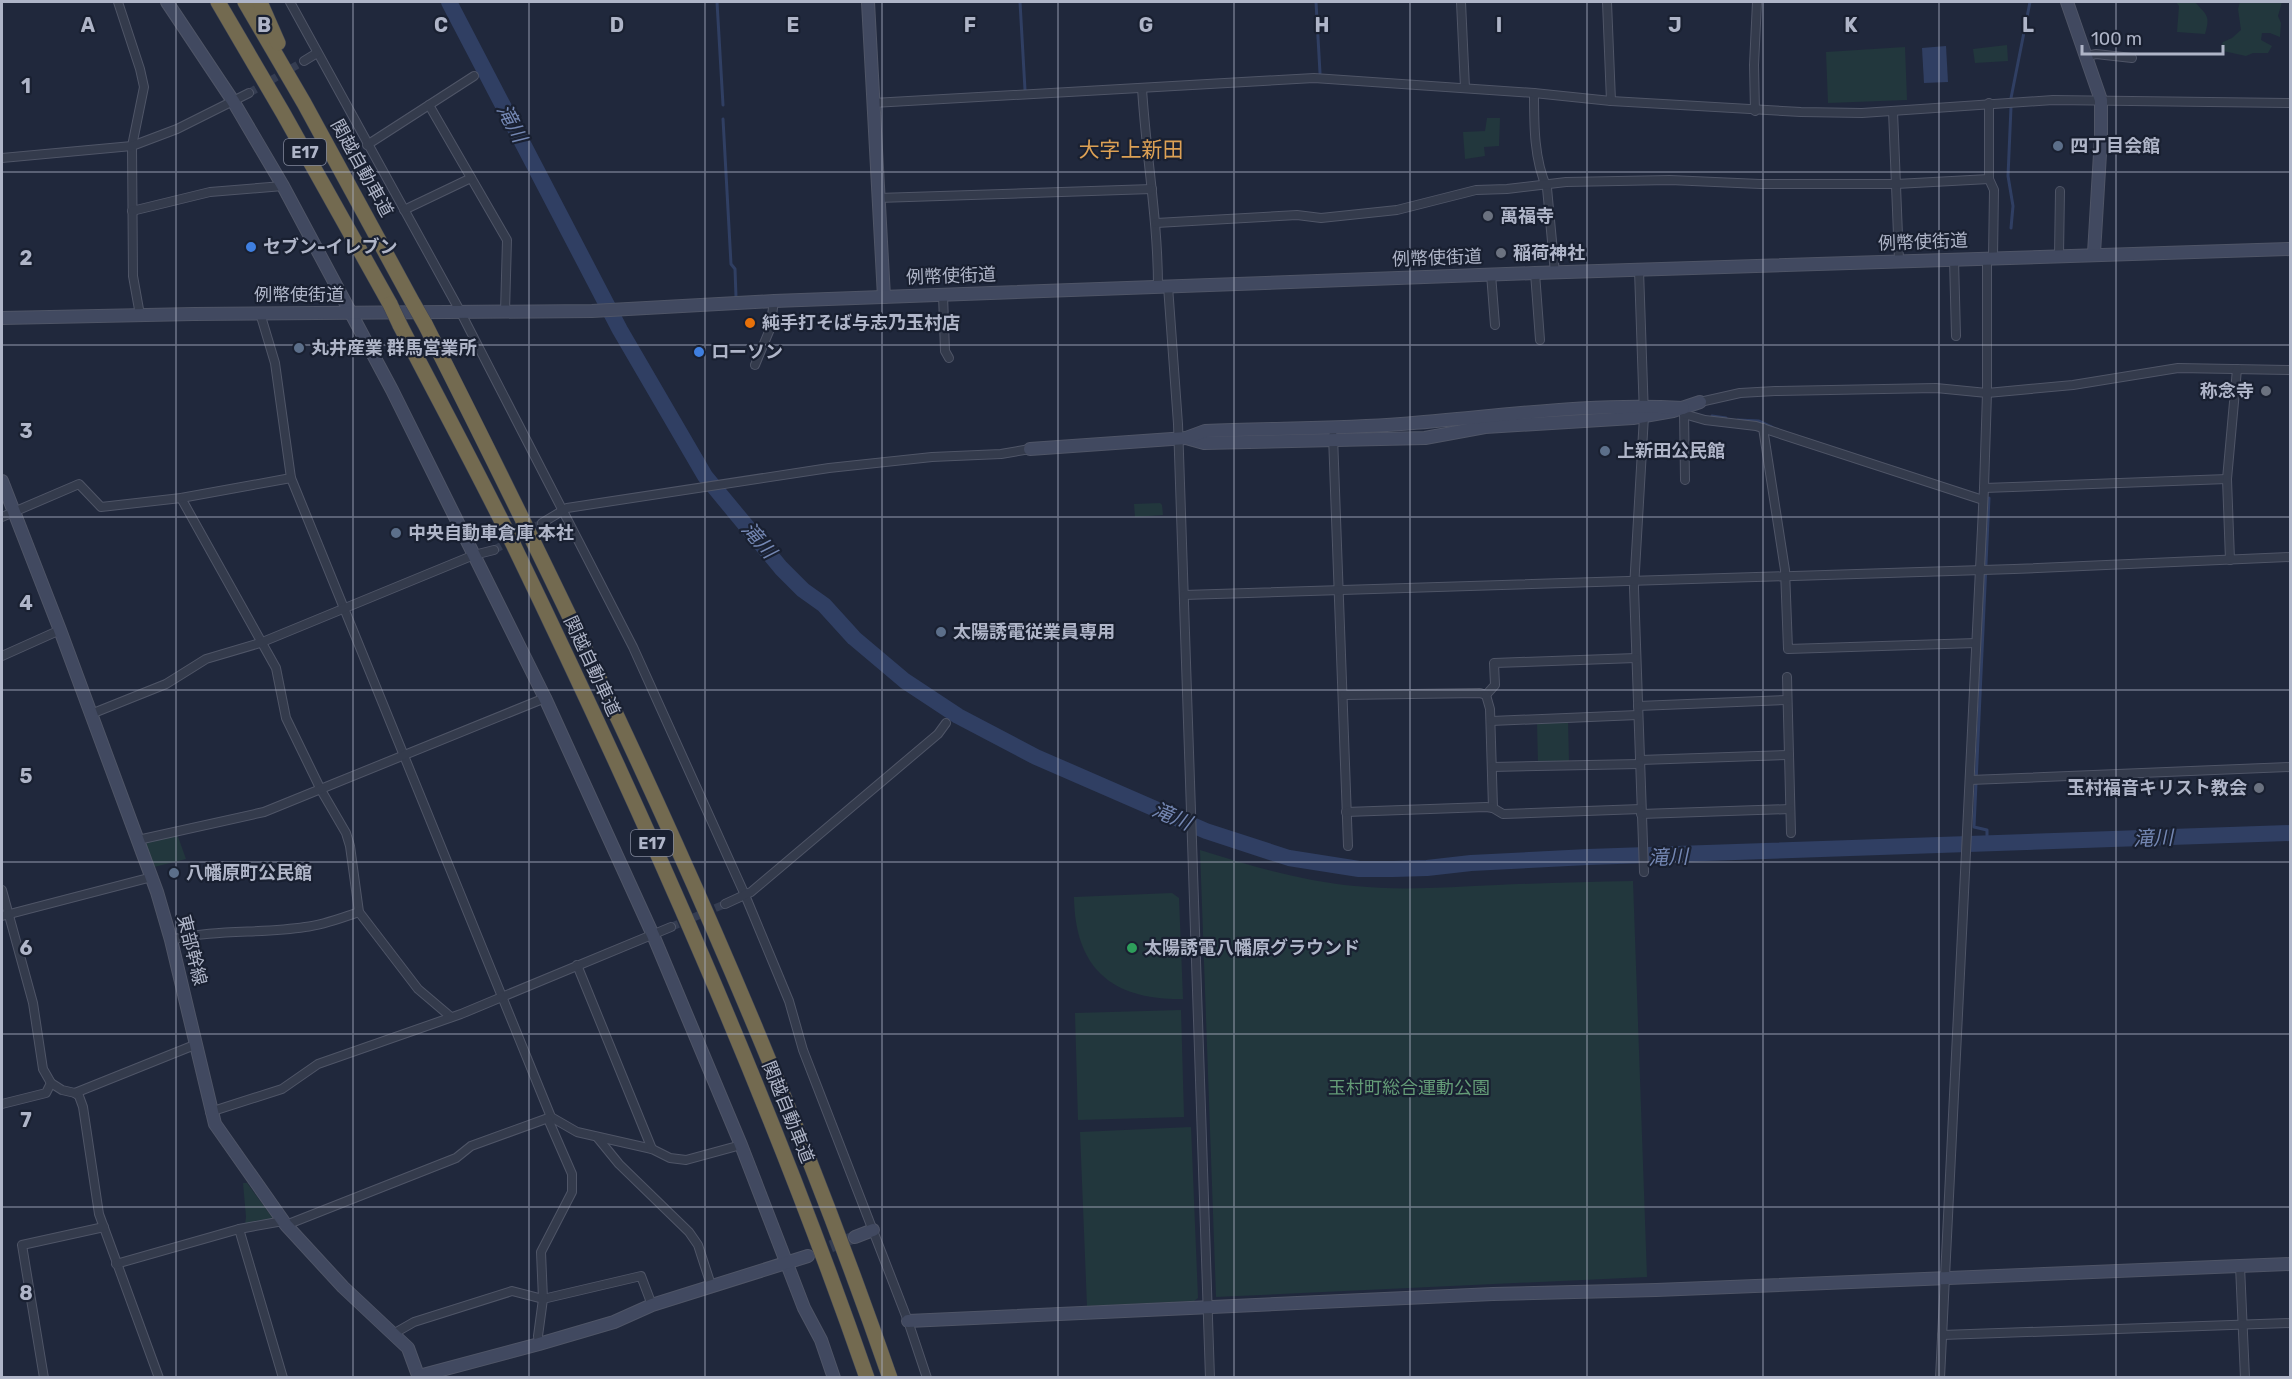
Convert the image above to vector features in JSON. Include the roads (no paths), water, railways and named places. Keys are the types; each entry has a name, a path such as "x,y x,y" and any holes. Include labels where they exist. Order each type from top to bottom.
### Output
{"highway":[{"name":"関越自動車道","path":"218,2 289,123 390,304 513,545 646,830 761,1098 813,1229 867,1377"},
{"name":"関越自動車道","path":"244,2 304,103 425,324 596,668 733,972 826,1203 890,1377"},
{"path":"260,2 304,103"}],"street":[{"path":"118,2 144,87 132,146 133,276 140,315"},
{"path":"167,2 233,101 283,186 393,390 545,698 653,935 741,1145 804,1308 820,1340 834,1377"},
{"path":"290,2 460,311 561,512 633,647 789,1001 806,1058 908,1321 927,1377"},
{"path":"867,2 884,297"},
{"path":"1461,2 1465,88"},
{"path":"1608,2 1611,101"},
{"path":"1755,111 1754,65 1757,2"},
{"path":"2067,2 2101,100 2102,137 2094,253"},
{"path":"304,61 317,53"},
{"path":"2087,56 2096,54 2132,58"},
{"path":"368,145 474,76"},
{"path":"873,103 1314,78 1755,111 1862,114 2042,100 2290,103"},
{"path":"1143,88 1145,138 1182,438 1184,595 1210,1377"},
{"path":"2,158 132,146 177,129 249,93"},
{"path":"1534,93 1534,128 1541,176 1547,188 1555,273"},
{"path":"1940,1377 1984,488 1994,190 1989,179 1989,103"},
{"path":"429,105 507,240 505,312"},
{"path":"1893,111 1899,260"},
{"path":"404,210 471,178"},
{"path":"1156,223 1297,215 1321,218 1397,210 1476,190 1545,184 1671,180 1760,184 1896,184 1989,179"},
{"path":"132,211 210,192 283,186"},
{"path":"878,198 1152,189"},
{"path":"2059,255 2060,191"},
{"name":"例幣使街道","path":"2,318 597,310 774,301 1491,274 2094,253 2290,249"},
{"path":"1954,258 1956,336"},
{"path":"1639,270 1644,411 1634,580 1644,871"},
{"path":"1535,273 1540,340"},
{"path":"1491,274 1495,325"},
{"path":"943,295 945,351 949,358"},
{"path":"755,365 770,329 774,301"},
{"path":"260,313 275,363 291,478 572,1174 572,1192 541,1252 543,1299 539,1344"},
{"path":"542,523 567,508 833,467 1182,438 1205,431 1395,425 1560,410 1684,411 1700,402 1740,393 1775,391 1927,388 1987,393 2073,385 2169,369 2290,370"},
{"path":"2229,560 2227,479 2237,369"},
{"path":"1182,438 1204,443 1425,438 1485,427 1644,411"},
{"path":"1684,411 1693,418 1762,428 1983,500"},
{"path":"1684,411 1685,480"},
{"path":"1333,427 1348,846"},
{"path":"1762,428 1785,575 1788,649 1976,643"},
{"path":"8,515 79,484 101,507 181,498 291,478"},
{"path":"1984,488 2227,479"},
{"name":"東部幹線","path":"2,481 8,515 60,630 152,877 171,940 197,1044 210,1112 221,1136 285,1223 335,1280 408,1348 417,1377"},
{"path":"181,498 276,668 286,718 321,790 346,833 350,846 359,912 418,989 451,1017"},
{"path":"91,714 166,684 206,659 260,643 474,555 494,550"},
{"path":"1184,595 2290,557"},
{"path":"2,656 60,630"},
{"path":"1486,695 1495,685 1494,663 1636,658"},
{"path":"1786,678 1791,832"},
{"path":"1344,695 1480,693 1486,695 1489,701 1491,721 1493,808"},
{"path":"138,840 264,812 545,698"},
{"path":"1638,706 1787,700"},
{"path":"1491,721 1638,715"},
{"path":"725,904 751,892 929,742 946,723"},
{"path":"1491,767 1789,755"},
{"path":"1970,780 2290,767"},
{"path":"1346,812 1493,808 1503,814 1790,809"},
{"path":"5,915 152,877"},
{"path":"2,890 5,915 33,1003 43,1069 51,1083 79,1096 83,1107 99,1214 159,1377"},
{"path":"171,940 198,933 229,934 305,927 359,912"},
{"path":"210,1112 282,1089 318,1064 342,1054 451,1017 671,927"},
{"path":"577,964 652,1149"},
{"path":"75,1093 197,1044"},
{"path":"2,1104 46,1094 51,1083"},
{"path":"116,1264 239,1229 285,1223 456,1158 471,1146 549,1118 577,1132 652,1149 670,1158 686,1160 741,1145"},
{"path":"597,1137 619,1164 689,1232 698,1245 711,1285"},
{"path":"44,1377 22,1245 104,1227"},
{"path":"239,1229 283,1377"},
{"path":"855,1237 873,1230"},
{"path":"417,1377 614,1322 652,1305 808,1256"},
{"path":"908,1321 1494,1294 1656,1290 2290,1264"},
{"path":"2240,1266 2245,1377"},
{"path":"393,1334 414,1322 512,1291 543,1299 641,1276 652,1305"},
{"path":"1942,1335 2290,1323"}],"water":[{"path":"1946,46 1948,82 1924,83 1922,48"}],"waterway":[{"name":"滝川","path":"449,2 620,330 705,476 781,568 803,590 824,605 854,638 905,681 958,716 1036,757 1206,831 1289,858 1359,869 1427,868 1471,863 1588,857 2290,833"},
{"path":"717,2 723,105"},
{"path":"1020,2 1025,90"},
{"path":"1316,2 1320,73"},
{"path":"2011,98 2030,2"},
{"path":"2011,107 2008,176 2013,206 2011,228"},
{"path":"723,119 731,264 735,269 736,297 738,298"},
{"path":"1712,416 1726,418"},
{"path":"1738,420 1759,421 1772,427"},
{"path":"1987,845 1987,830 1974,827 1989,498"}],"tunnel":[{"path":"249,93 304,61"},
{"path":"494,550 542,523"},
{"path":"671,927 725,904"},
{"path":"814,1253 855,1237"}],"place":[{"name":"四丁目会館","path":"2058,146"},
{"name":"萬福寺","path":"1488,216"},
{"name":"セブン-イレブン","path":"251,247"},
{"name":"稲荷神社","path":"1501,253"},
{"name":"純手打そば与志乃玉村店","path":"750,323"},
{"name":"丸井産業 群馬営業所","path":"299,348"},
{"name":"ローソン","path":"699,352"},
{"name":"称念寺","path":"2266,391"},
{"name":"上新田公民館","path":"1605,451"},
{"name":"中央自動車倉庫 本社","path":"396,533"},
{"name":"太陽誘電従業員専用","path":"941,632"},
{"name":"玉村福音キリスト教会","path":"2259,788"},
{"name":"八幡原町公民館","path":"174,873"},
{"name":"太陽誘電八幡原グラウンド","path":"1132,948"}],"district":[{"name":"大字上新田","path":"1131,150"}],"park label":[{"name":"玉村町総合運動公園","path":"1409,1088"}]}
